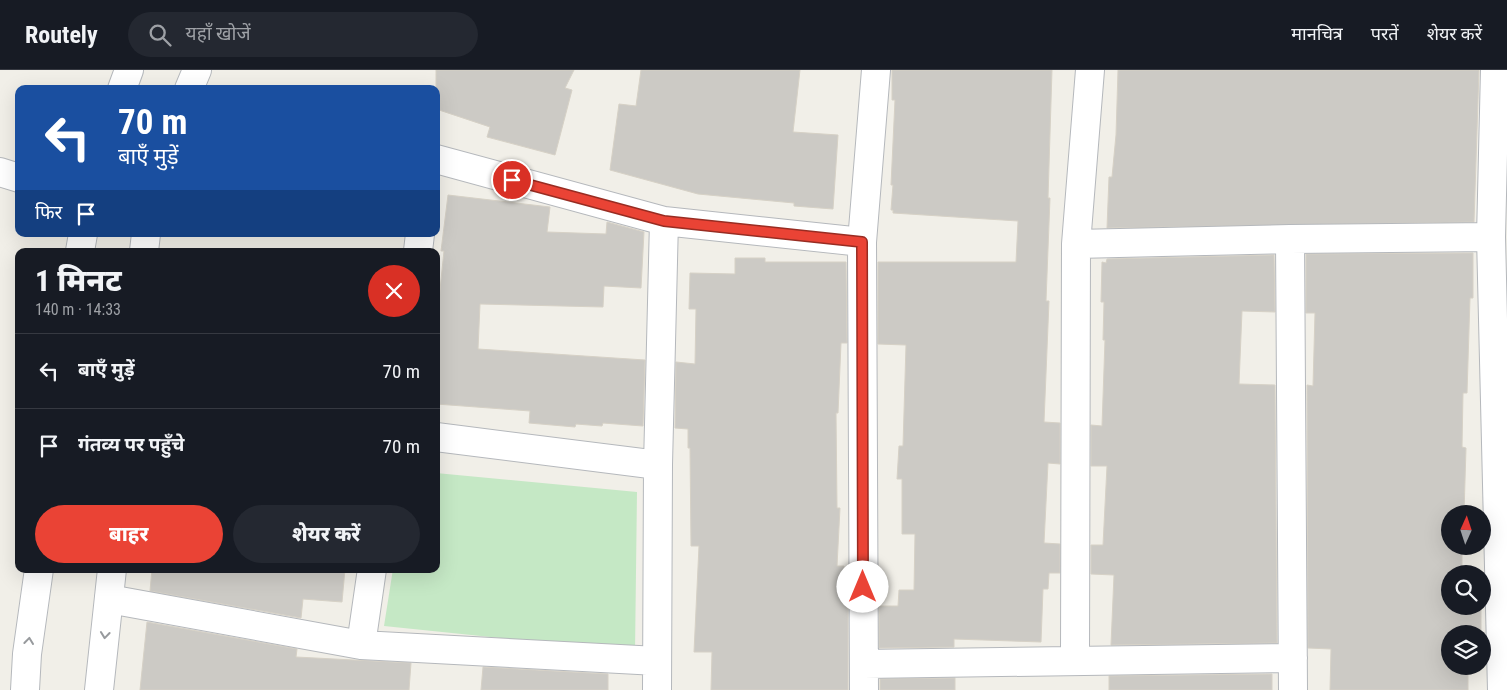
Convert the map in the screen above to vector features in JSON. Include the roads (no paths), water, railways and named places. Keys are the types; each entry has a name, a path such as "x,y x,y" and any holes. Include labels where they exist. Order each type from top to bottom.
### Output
{"street":[{"path":"123,85 129,70"},
{"path":"191,85 197,70"},
{"path":"876,70 862,242 864,677 1075,660 1293,658"},
{"path":"1075,660 1076,244 1090,70"},
{"path":"1495,70 1491,237 1502,690"},
{"path":"440,160 664,221 862,242"},
{"path":"0,172 15,177"},
{"path":"657,690 658,465 664,221"},
{"path":"1076,244 1491,237"},
{"path":"1290,239 1293,690"},
{"path":"440,438 658,465"},
{"path":"25,690 27,654 37,573"},
{"path":"99,690 112,573"},
{"path":"361,645 371,573"},
{"path":"109,599 361,645 657,661"}]}
